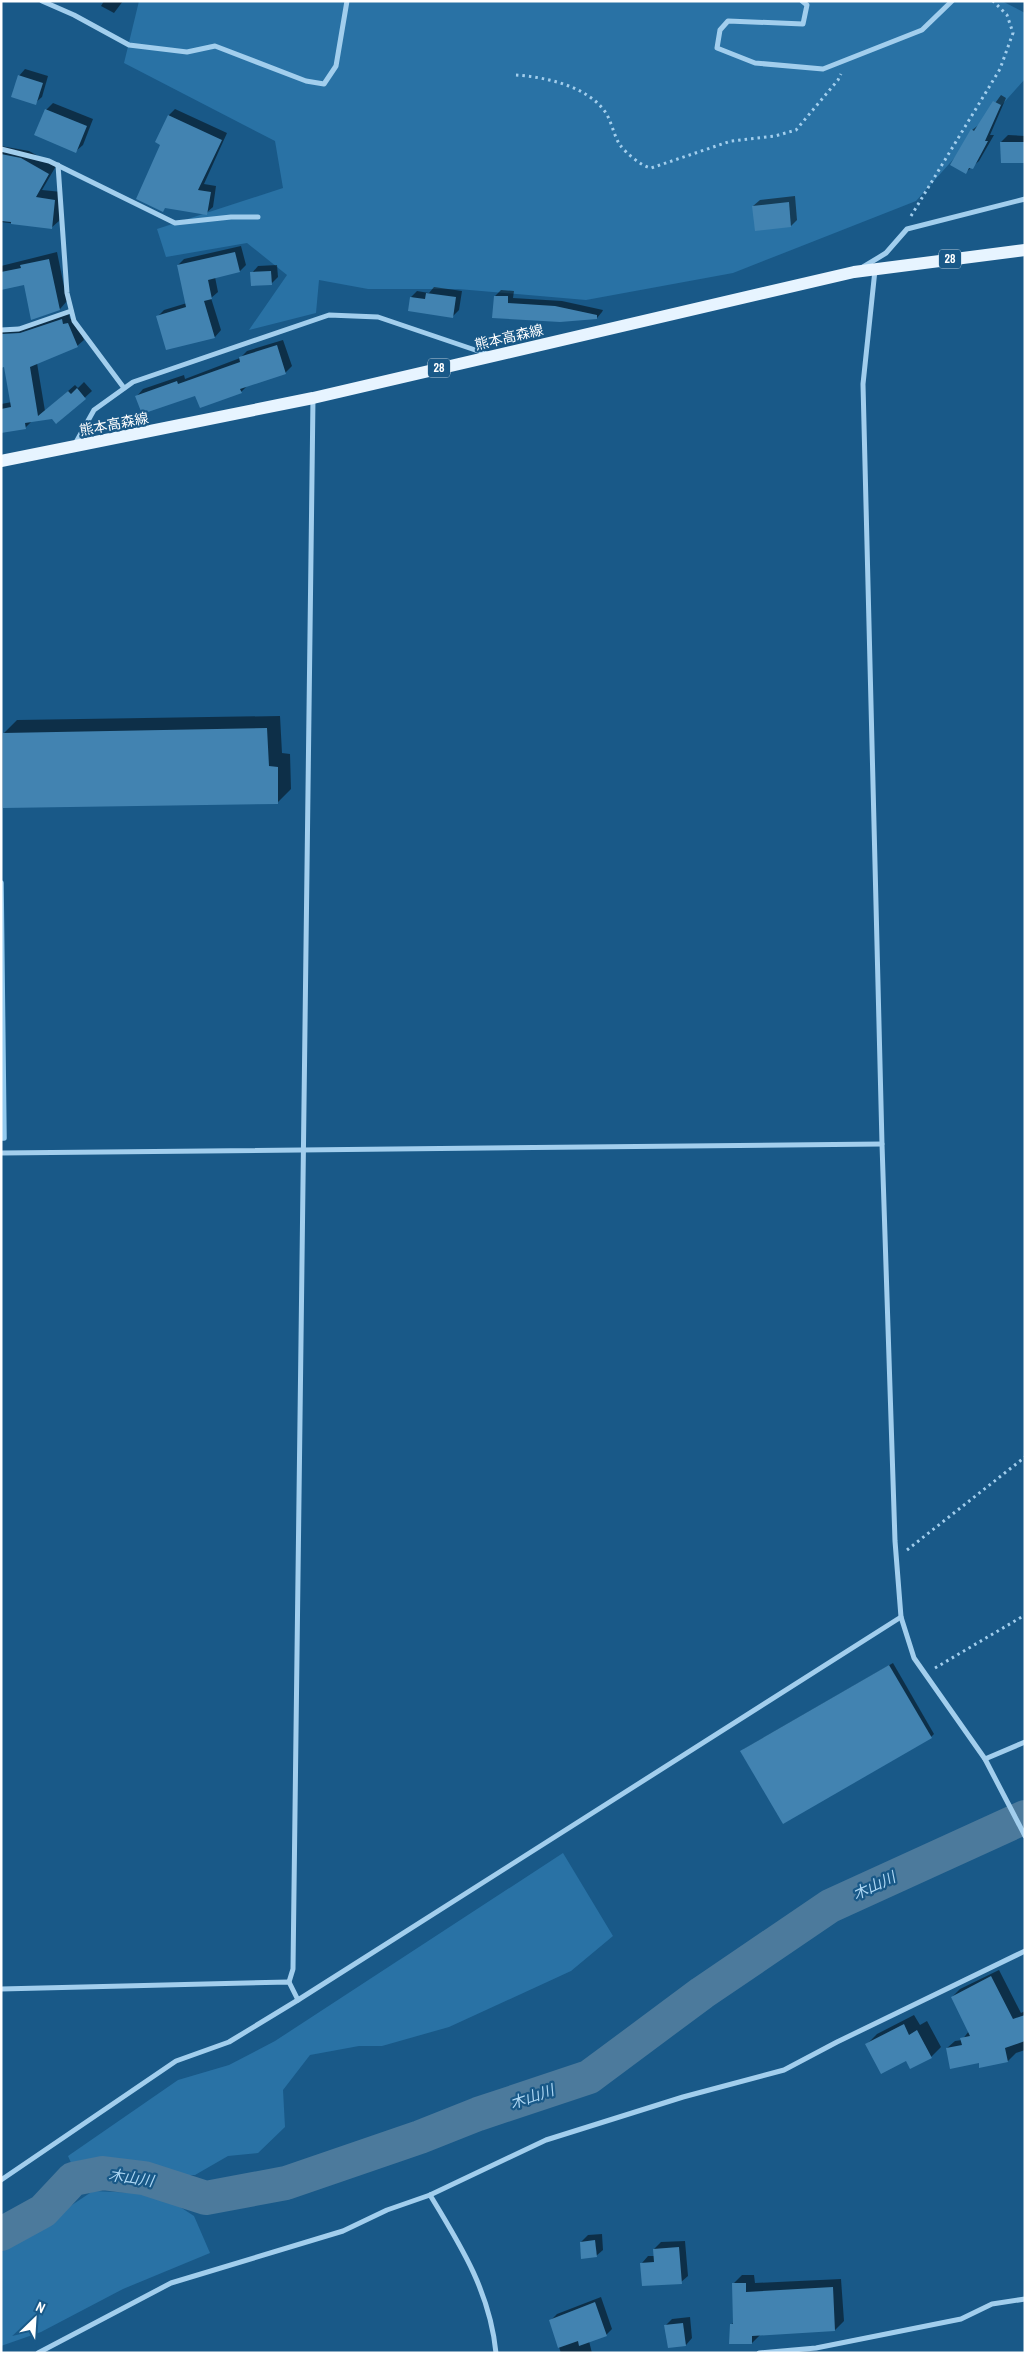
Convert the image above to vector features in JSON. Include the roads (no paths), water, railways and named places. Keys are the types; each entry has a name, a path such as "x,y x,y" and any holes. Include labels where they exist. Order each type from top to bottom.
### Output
{"main road":[{"name":"熊本高森線","path":"1,461 313,398 854,272 1025,250"}],"street":[{"path":"42,1 74,15 129,46 187,52 215,46 306,81 324,84 336,66 347,1"},
{"path":"802,1 807,6 803,24 728,21 720,30 717,48 755,63 823,69 922,30 952,1"},
{"path":"1,149 49,161 175,223 231,217 258,217"},
{"path":"58,165 67,292 71,311 74,321 124,388"},
{"path":"854,272 886,253 907,229 1025,199"},
{"path":"875,269 863,384 882,1144 897,1558 902,1617 914,1658 990,1767 1025,1836"},
{"path":"1,330 19,329 71,311"},
{"path":"74,447 94,410 133,382 329,315 378,317 492,356"},
{"path":"298,2000 290,1982 293,1969 313,398"},
{"path":"1,1153 882,1144"},
{"path":"1,2180 176,2061 229,2042 298,2000 902,1617"},
{"path":"985,1759 1025,1742"},
{"path":"38,2353 171,2283 343,2232 387,2210 430,2195 546,2140 683,2097 784,2070 837,2042 1025,1951"},
{"path":"1,1989 290,1982"},
{"path":"430,2195 470,2263 494,2328 496,2353"},
{"path":"759,2353 816,2348 952,2321 961,2319 992,2304 1025,2299"}],"waterway":[{"path":"1,883 4,1138 1,1138"},
{"name":"木山川","path":"1,2234 43,2211 73,2179 103,2173 144,2178 206,2198 286,2183 420,2137 478,2114 589,2077 702,1993 830,1906 1025,1817"}]}
